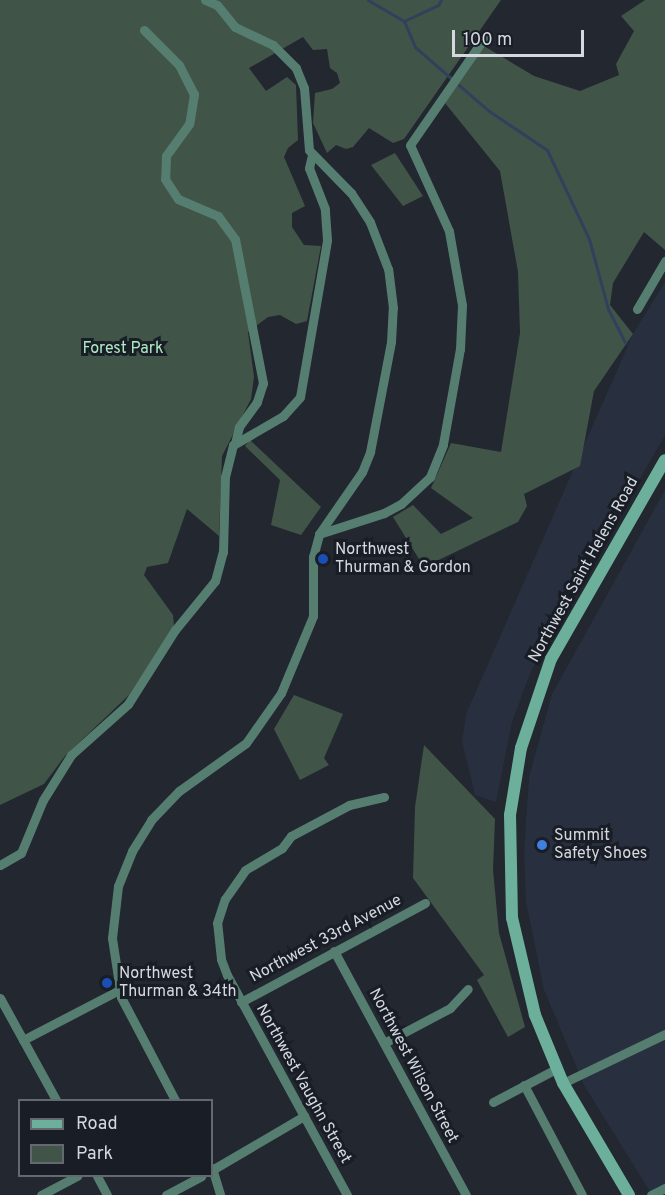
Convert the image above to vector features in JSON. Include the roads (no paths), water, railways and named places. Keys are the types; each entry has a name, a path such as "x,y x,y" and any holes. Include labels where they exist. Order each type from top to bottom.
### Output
{"main road":[{"name":"Northwest Saint Helens Road","path":"629,1195 556,1069 526,987 512,918 509,850 514,782 535,701 551,659 665,460"}],"street":[{"path":"174,1099 119,990 112,925 118,886 129,858 162,807 246,743 274,708 313,616 313,557 319,534 362,472 370,453 391,342 393,308 388,269 370,222 351,193 312,155 305,135 304,88 296,68 273,45 235,27 217,5 205,0"},
{"path":"0,865 21,853 43,800 70,755 128,704 175,630 215,582 223,552 226,469 239,427 257,402 263,383 235,238 218,216 178,199 165,179 166,156 189,124 194,94 180,65 144,30"},
{"path":"319,534 384,513 401,504 429,477 443,444 460,349 462,305 449,231 410,147 484,38"},
{"path":"235,443 283,416 303,389 327,240 326,209 309,168 312,155"},
{"path":"637,309 665,261"},
{"name":"Northwest Vaughn Street","path":"347,1195 241,1002 221,959 217,936 219,912 231,888 245,870 282,848 291,836 349,805 384,797"},
{"name":"Northwest 33rd Avenue","path":"241,1002 425,903"},
{"name":"Northwest Wilson Street","path":"334,951 466,1195"},
{"path":"384,1043 450,1008 468,989"},
{"path":"23,1040 119,990"},
{"path":"0,998 55,1099"},
{"path":"563,1083 665,1034"},
{"path":"493,1102 556,1069"},
{"path":"524,1085 582,1195"},
{"path":"213,1168 304,1116"},
{"path":"213,1172 220,1195"},
{"path":"41,1195 75,1177"},
{"path":"98,1177 107,1195"},
{"path":"166,1195 199,1177"},
{"path":"651,1195 665,1188"}],"waterway":[{"path":"368,0 404,21 415,47 489,111 547,150 589,239 608,309 625,343"},
{"path":"404,21 438,5 441,0"}],"place":[{"name":"Northwest Thurman & Gordon","path":"323,559"},
{"name":"Summit Safety Shoes","path":"542,845"},
{"name":"Northwest Thurman & 34th","path":"107,983"}],"park label":[{"name":"Forest Park","path":"123,349"}]}
